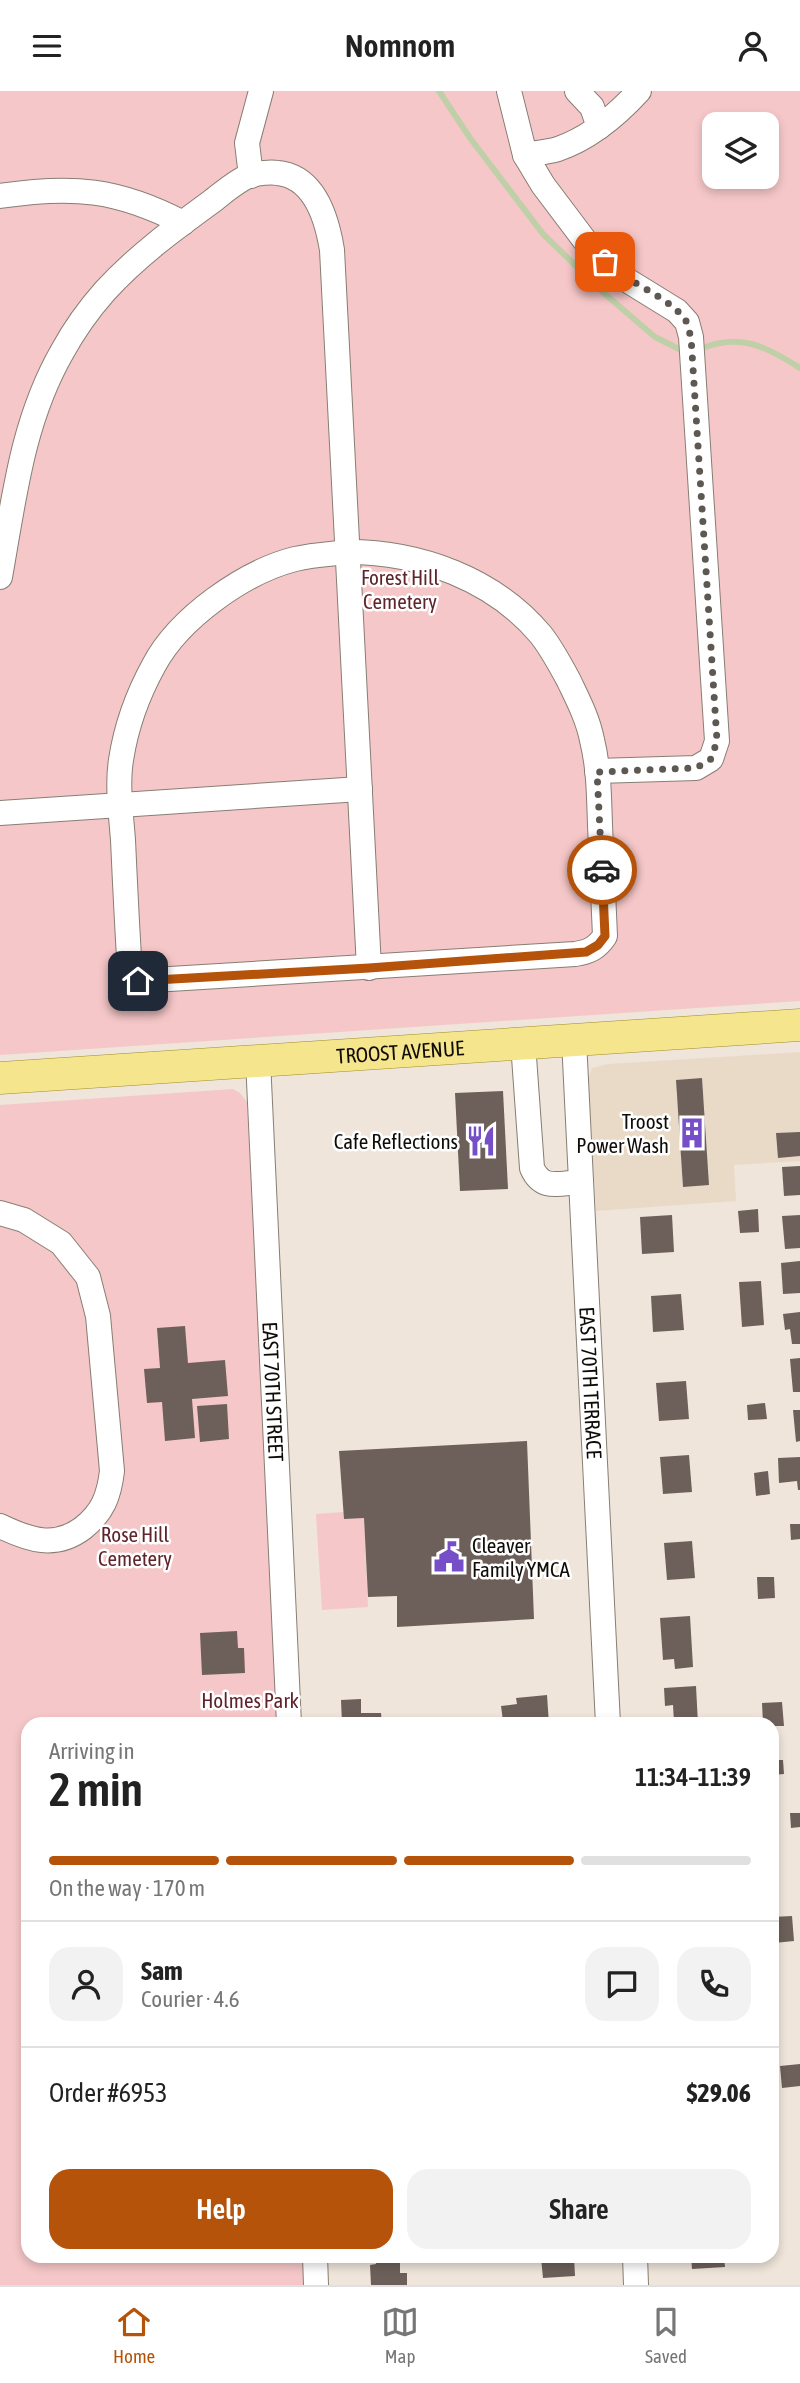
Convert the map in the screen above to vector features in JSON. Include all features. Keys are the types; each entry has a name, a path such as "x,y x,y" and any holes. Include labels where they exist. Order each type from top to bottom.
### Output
{"main road":[{"name":"TROOST AVENUE","path":"0,1078 800,1025"}],"street":[{"path":"251,176 247,143 261,91"},
{"path":"509,91 526,155 543,185 592,250 617,274 677,311 687,322 691,337 717,741 711,759 696,768 597,772"},
{"path":"577,91 592,107 599,127"},
{"path":"526,155 558,149 588,135 622,110 639,91"},
{"path":"0,577 6,504 41,395 62,352 104,292 142,255 251,176 277,172 295,178 322,209 332,250 369,968"},
{"path":"0,196 67,189 101,193 132,199 184,223"},
{"path":"348,552 379,552 450,570 486,588 517,611 543,637 580,703 592,740 597,772 605,936 598,945 586,952 575,954 138,981 130,972 121,805 121,762 138,697 155,663 175,636 223,593 257,573 293,559 348,552"},
{"path":"0,813 360,789"},
{"name":"EAST 70TH TERRACE","path":"574,1040 608,1717"},
{"path":"523,1043 531,1168 537,1179 543,1183 581,1182"},
{"name":"EAST 70TH STREET","path":"258,1060 289,1717"},
{"path":"0,1213 24,1220 61,1243 88,1277 98,1316 112,1471 109,1496 96,1518 70,1538 51,1542 20,1536 0,1526"},
{"path":"315,2263 316,2285"},
{"path":"635,2263 636,2285"}],"shaded area":[{"path":"800,1052 800,1161 734,1165 736,1201 596,1211 588,1079 592,1068 608,1064"}],"green space":[{"name":"Forest Hill Cemetery","path":"0,91 800,91 800,1001 0,1055"},
{"name":"Rose Hill Cemetery","path":"233,1089 247,1102 280,1717 21,1717 21,2263 304,2263 305,2285 0,2285 0,1105"},
{"path":"344,1512 364,1518 368,1607 322,1610 316,1514"}],"building":[{"name":"Troost Power Wash","path":"702,1078 709,1185 683,1187 676,1080"},
{"name":"Cafe Reflections","path":"503,1091 508,1189 460,1191 455,1093"},
{"path":"800,1132 800,1156 778,1158 776,1133"},
{"path":"800,1166 800,1195 784,1196 782,1167"},
{"path":"758,1209 759,1232 740,1233 738,1211"},
{"path":"672,1215 674,1252 642,1254 640,1217"},
{"path":"800,1215 800,1248 785,1249 782,1216"},
{"path":"800,1261 800,1293 783,1294 781,1263"},
{"path":"761,1281 764,1325 742,1327 739,1282"},
{"path":"681,1294 684,1330 653,1332 651,1296"},
{"path":"800,1312 800,1344 792,1344 790,1329 785,1330 783,1314"},
{"path":"185,1326 188,1363 225,1360 228,1396 192,1399 195,1438 165,1441 162,1402 147,1403 144,1369 160,1368 157,1328"},
{"path":"800,1358 800,1392 793,1392 790,1359"},
{"path":"686,1381 689,1419 659,1421 656,1383"},
{"path":"765,1403 767,1419 748,1420 747,1405"},
{"path":"227,1404 229,1439 200,1442 197,1406"},
{"path":"793,1410 800,1410 800,1441 796,1442"},
{"name":"Cleaver Family YMCA","path":"527,1441 534,1619 397,1627 397,1596 368,1597 364,1518 344,1519 339,1451"},
{"path":"689,1455 692,1492 663,1494 660,1457"},
{"path":"800,1457 800,1490 797,1481 779,1483 778,1458"},
{"path":"768,1471 770,1494 756,1496 754,1473"},
{"path":"790,1524 800,1524 800,1539 791,1540"},
{"path":"692,1541 695,1578 667,1580 664,1543"},
{"path":"757,1577 774,1577 775,1598 758,1599"},
{"path":"690,1616 693,1667 675,1669 674,1659 663,1660 660,1618"},
{"path":"237,1631 238,1648 244,1648 245,1673 202,1675 200,1633"},
{"path":"696,1686 698,1717 674,1717 673,1705 665,1706 664,1688"},
{"path":"547,1695 549,1717 502,1717 501,1706 517,1704 516,1698"},
{"path":"361,1699 361,1713 381,1713 381,1717 342,1717 341,1700"},
{"path":"782,1702 784,1726 779,1726 779,1717 763,1717 762,1703"},
{"path":"779,1760 783,1760 784,1774 779,1774"},
{"path":"790,1813 800,1813 800,1827 791,1828"},
{"path":"792,1916 794,1941 779,1942 779,1917"},
{"path":"800,2064 800,2086 782,2088 780,2066"},
{"path":"400,2263 400,2273 407,2273 407,2285 371,2285 370,2265"},
{"path":"542,2263 574,2263 575,2276 543,2278"},
{"path":"692,2263 725,2263 725,2267 692,2269"}],"waterway":[{"path":"439,91 470,138 543,234 605,294 655,337 679,349 685,349"},
{"path":"703,348 730,342 754,344 800,368"}],"way so far":[{"path":"602,870 597,772 696,768 711,759 717,741 691,337 687,322 677,311 617,274 605,262"}],"place":[{"name":"Troost Power Wash","path":"692,1133"},
{"name":"Cafe Reflections","path":"481,1141"},
{"name":"Cleaver Family YMCA","path":"449,1557"}],"route":[{"path":"138,981 586,952 598,945 605,936 602,870"}],"park label":[{"name":"Holmes Park","path":"250,1700"}]}
